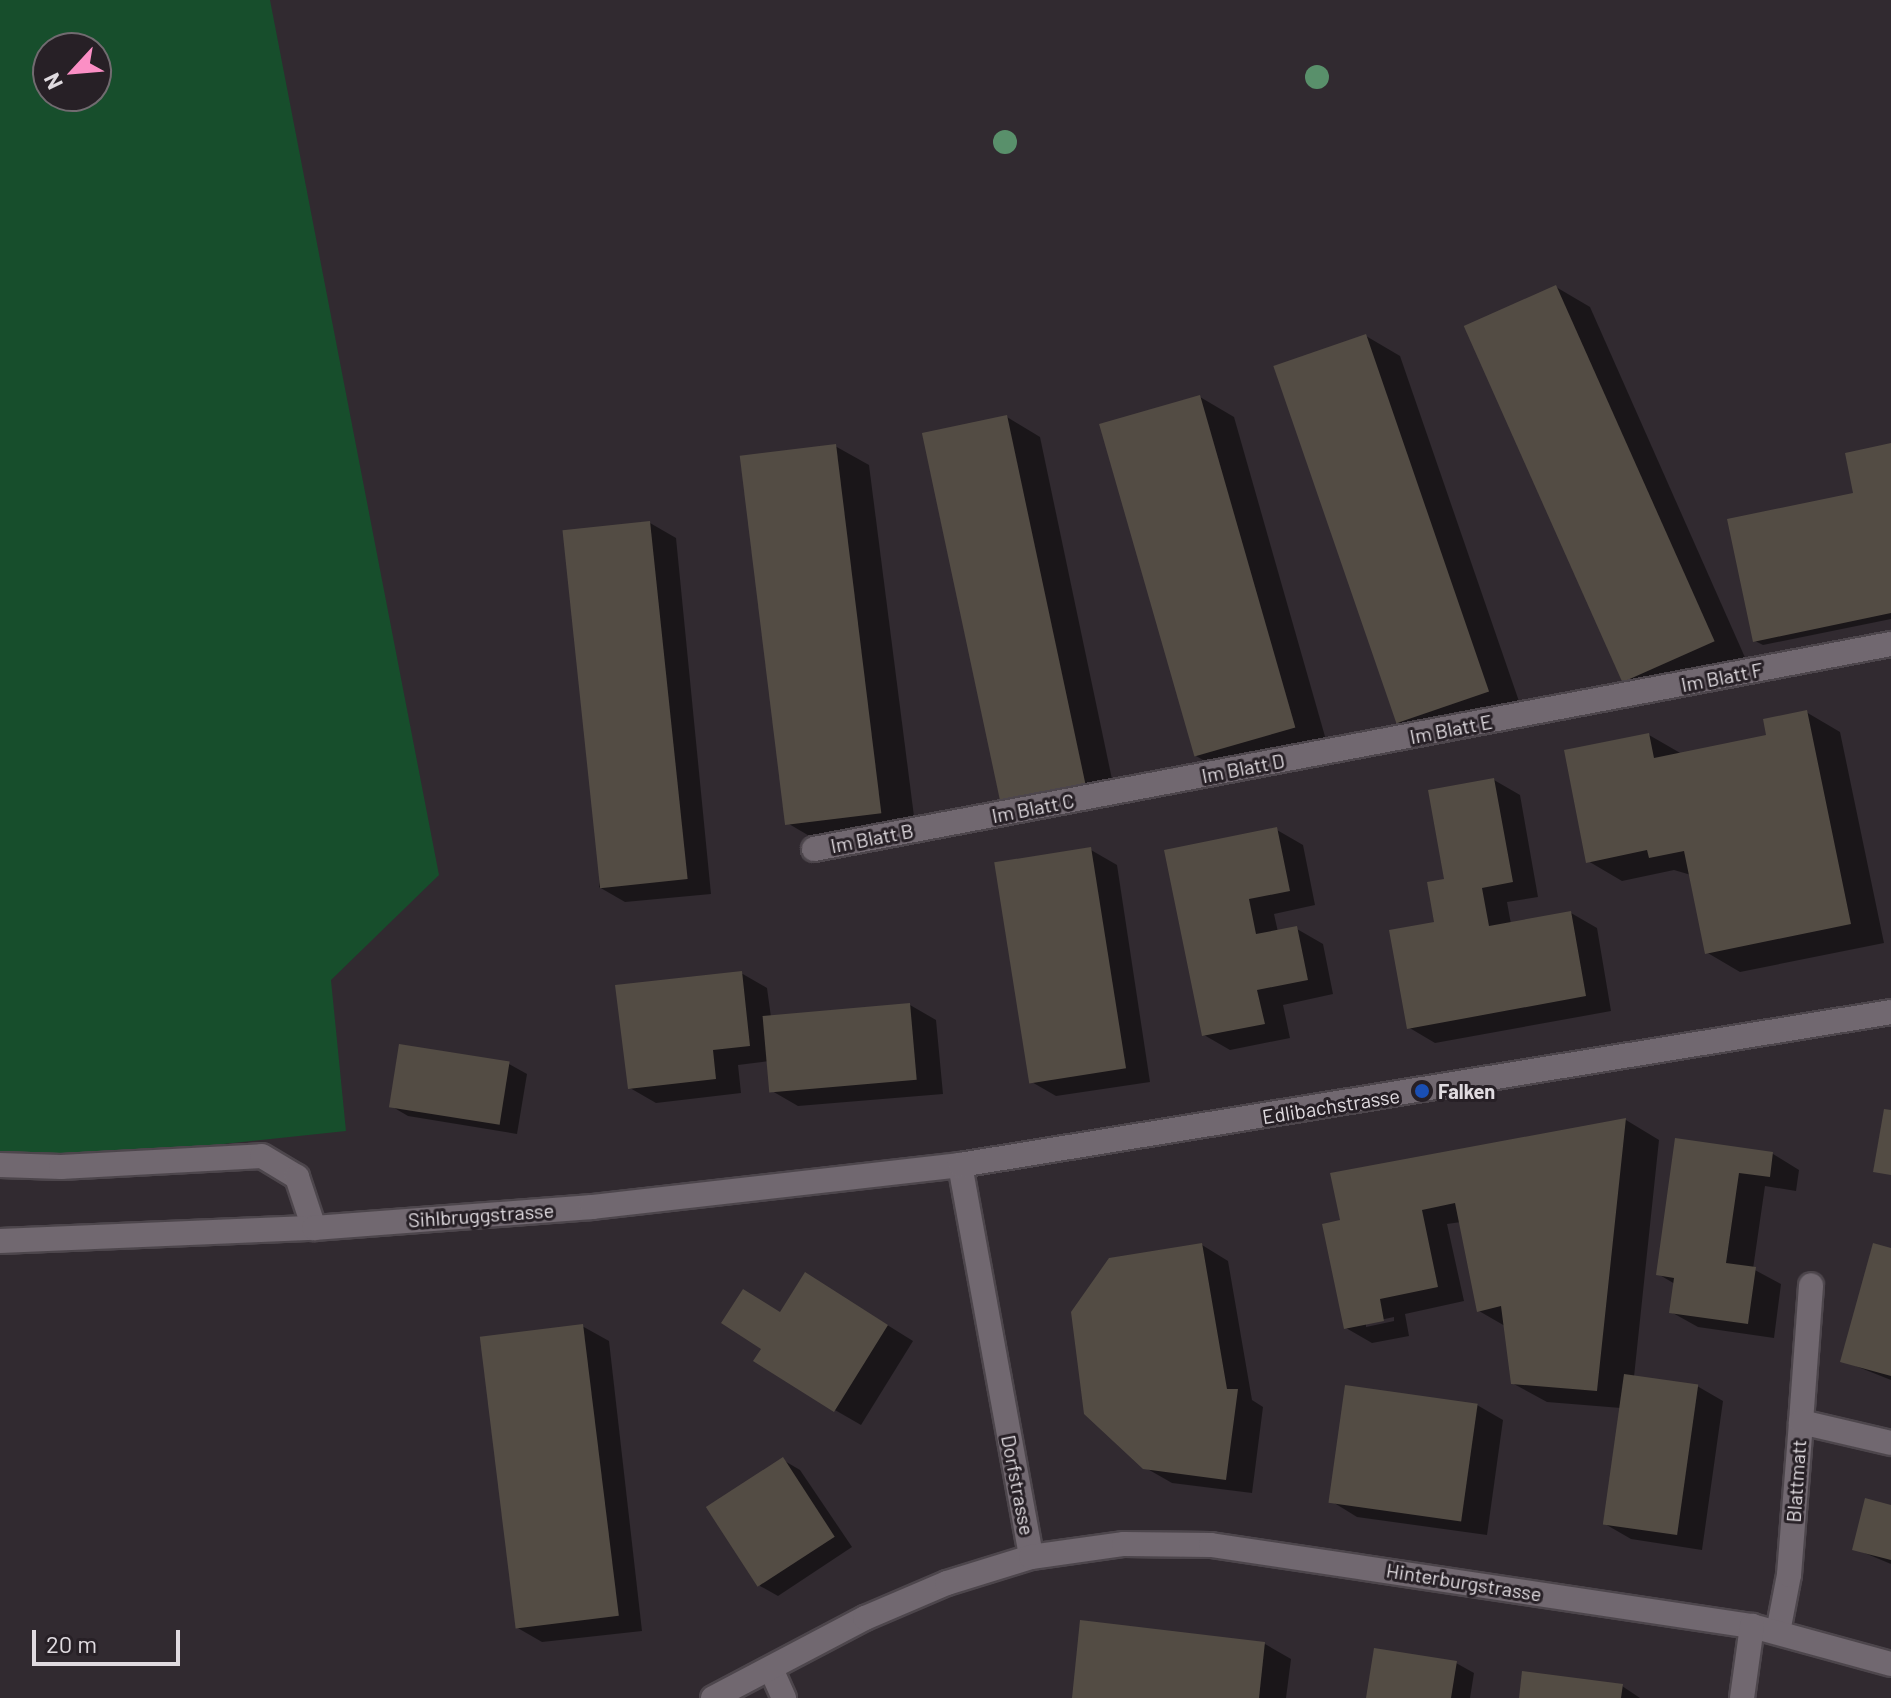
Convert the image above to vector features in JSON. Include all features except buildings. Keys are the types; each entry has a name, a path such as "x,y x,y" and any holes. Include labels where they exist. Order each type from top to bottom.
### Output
{"street":[{"name":"Im Blatt F","path":"1553,709 1891,644"},
{"name":"Im Blatt E","path":"1349,748 1553,709"},
{"name":"Im Blatt D","path":"1136,788 1349,748"},
{"name":"Im Blatt C","path":"931,827 1136,788"},
{"name":"Im Blatt B","path":"814,849 931,827"},
{"name":"Edlibachstrasse","path":"960,1165 1891,1012"},
{"path":"0,1165 61,1167 262,1156 297,1177 314,1228"},
{"name":"Sihlbruggstrasse","path":"0,1241 314,1228 592,1207 960,1165"},
{"name":"Dorfstrasse","path":"713,1698 947,1583 1031,1557 960,1165"},
{"path":"1801,1422 1811,1285"},
{"name":"Blattmatt","path":"1778,1632 1789,1575 1801,1422 1891,1443"},
{"name":"Hinterburgstrasse","path":"1031,1557 1124,1544 1211,1545 1752,1626 1891,1664"},
{"path":"1742,1698 1752,1626"},
{"path":"771,1669 784,1698"}],"green space":[{"path":"0,0 270,0 439,875 331,980 346,1131 0,1168"}],"place":[{"name":"Falken","path":"1422,1091"}]}
